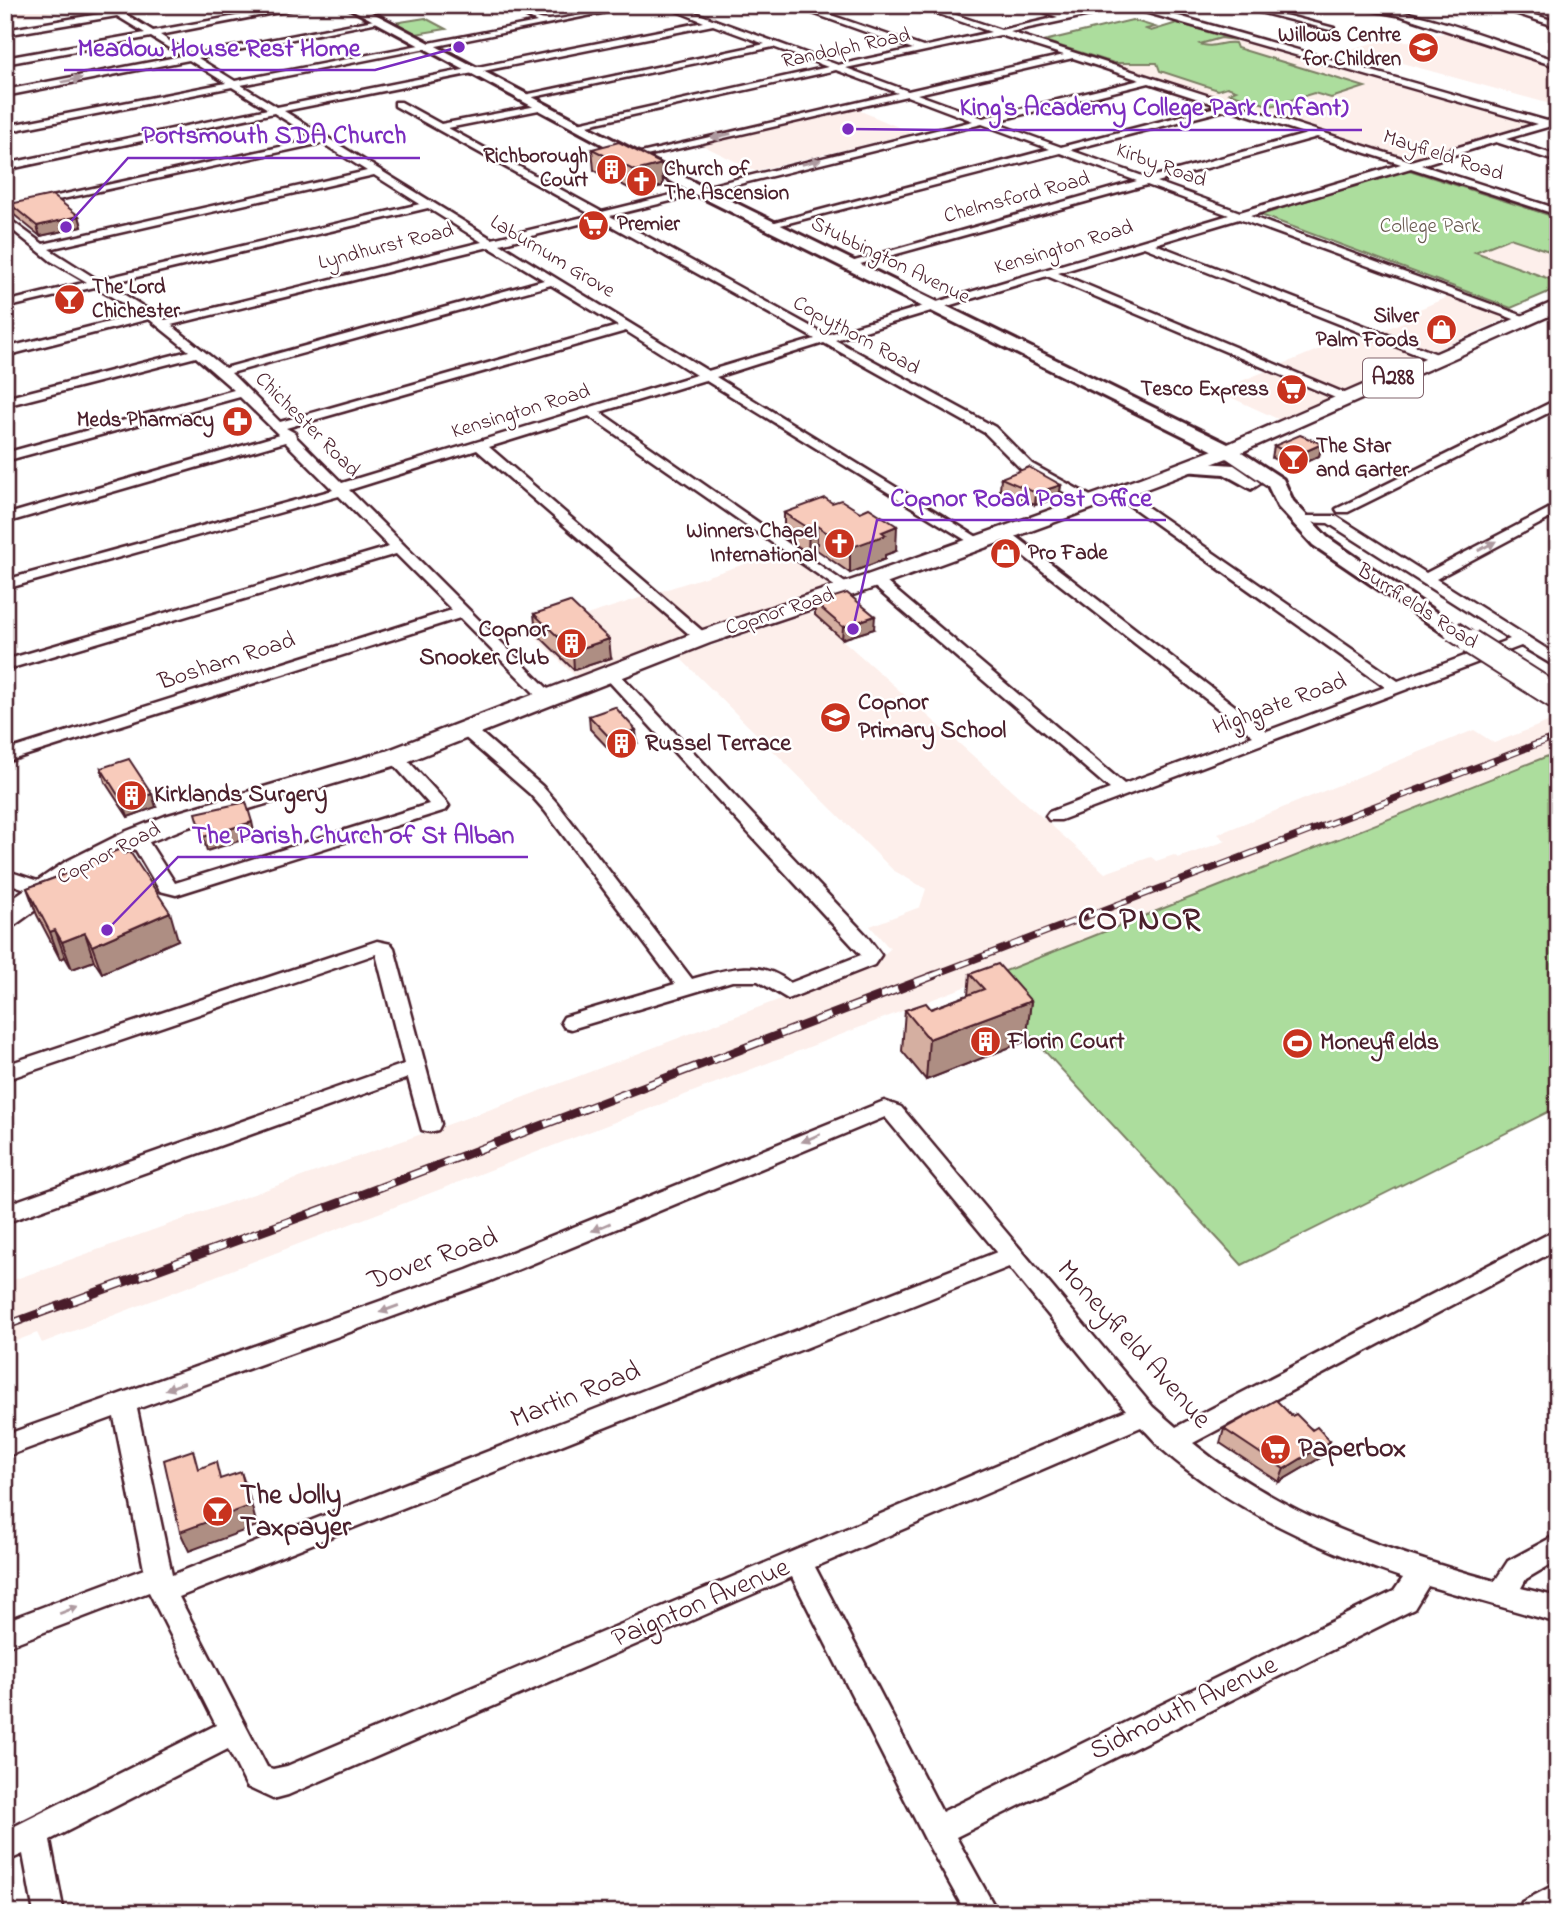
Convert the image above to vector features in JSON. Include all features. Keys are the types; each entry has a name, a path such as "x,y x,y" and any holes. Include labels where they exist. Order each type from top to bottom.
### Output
{"main road":[{"name":"Copnor Road","path":"5,918 43,888 75,868 137,837 210,810 395,757 702,638 875,580 1189,467 1558,305"}],"street":[{"path":"79,9 106,5"},
{"name":"Laburnum Grove","path":"106,5 977,543"},
{"path":"5,61 311,5"},
{"name":"Stubbington Avenue","path":"349,5 698,190 1228,452"},
{"path":"508,5 545,23"},
{"path":"5,129 638,5"},
{"name":"Kirby Road","path":"666,5 1525,320"},
{"path":"794,5 925,50"},
{"name":"Mayfield Road","path":"917,5 1558,212"},
{"path":"1029,5 1089,23"},
{"name":"Randolph Road","path":"574,125 1125,5"},
{"path":"1130,5 1546,124"},
{"path":"1236,5 1330,28"},
{"path":"1348,5 1404,14 1558,64"},
{"path":"1494,5 1558,25"},
{"path":"5,33 118,13"},
{"path":"1533,17 1558,13"},
{"path":"5,93 379,22"},
{"path":"5,167 469,70 713,23"},
{"path":"519,97 774,44"},
{"path":"632,156 1075,56"},
{"name":"Lyndhurst Road","path":"163,324 1149,80"},
{"name":"Copythorn Road","path":"398,104 990,430 1027,467 1089,502"},
{"path":"769,225 1230,106"},
{"path":"439,127 539,107"},
{"name":"Kensington Road","path":"5,585 342,489 934,306 1558,121"},
{"name":"Chelmsford Road","path":"849,264 1318,134"},
{"path":"1495,139 1558,159"},
{"path":"18,207 324,140"},
{"path":"40,248 376,172"},
{"path":"5,305 429,205"},
{"name":"Chichester Road","path":"5,219 55,259 100,283 163,324 223,372 285,431 548,698"},
{"path":"1146,244 1438,359"},
{"path":"1049,273 1345,398"},
{"path":"223,372 554,281"},
{"path":"5,352 150,315"},
{"path":"5,519 628,327"},
{"path":"5,402 200,352"},
{"path":"5,457 243,392"},
{"path":"1343,509 1558,403"},
{"path":"590,411 846,590"},
{"path":"480,446 702,638"},
{"path":"1228,452 1235,464 1292,511 1331,519 1558,663"},
{"name":"Burrfields Road","path":"1189,467 1227,469 1292,511 1320,541 1342,558 1558,698"},
{"path":"1120,492 1397,688"},
{"path":"1427,578 1558,508"},
{"path":"1003,533 1265,737"},
{"path":"5,665 400,548"},
{"path":"875,580 1122,791"},
{"name":"Bosham Road","path":"5,757 463,612"},
{"name":"Highgate Road","path":"1055,816 1523,640"},
{"path":"1538,650 1558,642"},
{"path":"571,1022 732,974 748,972 775,981 788,992 867,960 871,955 611,673"},
{"path":"467,730 536,790 551,807 688,987"},
{"path":"137,837 167,887 176,889 297,848 328,843 440,806 395,757"},
{"path":"5,876 43,888"},
{"path":"5,1073 377,947 384,948 430,1124"},
{"path":"5,1214 415,1068"},
{"name":"Moneyfield Avenue","path":"874,1112 894,1112 1144,1413 1172,1442 1222,1479 1287,1517 1421,1574 1558,1610"},
{"name":"Dover Road","path":"5,1446 475,1278 874,1112"},
{"path":"1172,1442 1558,1238"},
{"name":"Martin Road","path":"5,1634 160,1584 1012,1256"},
{"path":"5,1847 232,1731 160,1584 124,1405"},
{"name":"Paignton Avenue","path":"232,1731 257,1777 273,1784 288,1780 1144,1413"},
{"path":"1501,1596 1517,1570 1558,1546"},
{"path":"798,1562 936,1831 983,1913"},
{"name":"Sidmouth Avenue","path":"936,1831 1404,1600 1421,1574"},
{"path":"34,1832 49,1913"},
{"path":"1532,1913 1558,1898"}],"shaded area":[{"path":"5,5 95,5 5,19"},
{"path":"1132,20 1158,28 1179,22 1531,123 1408,160 1041,41"},
{"path":"1448,32 1558,67 1558,106 1351,49 1388,39 1416,42 1415,39"},
{"path":"856,109 912,133 755,171 702,145"},
{"path":"1510,237 1558,254 1558,282 1474,252"},
{"path":"1448,297 1507,318 1280,420 1217,391 1337,342 1346,345 1370,336 1417,316 1410,313"},
{"path":"782,552 831,587 685,635 576,677 531,633"},
{"path":"811,612 1105,873 1151,857 1156,861 1174,855 1178,858 1226,841 1218,834 1474,730 1494,743 1558,718 1558,752 980,981 42,1343 37,1333 5,1345 5,1283 511,1102 875,963 890,949 870,926 920,907 926,889 893,870 679,657"}],"green space":[{"path":"425,18 446,29 416,34 394,23"},
{"path":"1132,20 1155,27 1146,29 1151,31 1177,23 1235,40 1221,38 1200,44 1209,46 1235,43 1237,48 1365,87 1331,98 1314,93 1271,106 1229,93 1236,90 1227,87 1218,90 1160,71 1157,63 1114,63 1044,41"},
{"name":"College Park","path":"1406,169 1558,218 1558,254 1510,238 1475,252 1558,282 1558,288 1511,308 1261,215"},
{"name":"Moneyfields","path":"1558,752 1558,1107 1242,1265 980,981"}],"building":[{"path":"619,142 662,164 635,171 592,149"},
{"path":"52,195 79,216 37,226 10,204"},
{"path":"1300,435 1322,444 1295,456 1274,446"},
{"path":"1029,467 1061,485 1036,493 1001,478"},
{"path":"825,498 832,503 841,500 860,512 869,508 897,526 882,532 886,535 850,548 817,526 809,529 784,513"},
{"path":"847,593 875,616 843,627 815,603"},
{"path":"570,602 609,639 573,651 534,614"},
{"path":"615,707 636,730 610,738 589,716"},
{"path":"129,759 152,794 123,803 101,768"},
{"path":"246,802 252,822 203,837 196,813"},
{"path":"121,849 124,854 130,852 170,912 92,946 85,933 62,942 55,930 50,932 27,888 88,866 85,862"},
{"path":"998,964 1031,1001 929,1039 905,1010 926,1003 931,1009 984,989 970,974"},
{"name":"Paperbox","path":"1276,1400 1312,1430 1317,1427 1330,1441 1284,1469 1224,1429"},
{"path":"193,1450 198,1469 216,1462 220,1479 241,1472 250,1506 180,1532 164,1460"}],"railway":[{"path":"931,976 1558,736"},
{"path":"5,1326 347,1200 935,975"}],"place":[{"name":"Meadow House Rest Home","path":"459,47"},
{"name":"Willows Centre for Children","path":"1424,48"},
{"name":"King's Academy College Park (Infant)","path":"848,129"},
{"name":"Richborough Court","path":"611,169"},
{"name":"Church of The Ascension","path":"641,182"},
{"name":"Premier","path":"594,225"},
{"name":"Portsmouth SDA Church","path":"66,227"},
{"name":"The Lord Chichester","path":"69,300"},
{"name":"Silver Palm Foods","path":"1442,329"},
{"name":"Tesco Express","path":"1292,390"},
{"name":"Meds Pharmacy","path":"237,421"},
{"name":"The Star and Garter","path":"1293,459"},
{"name":"Winners Chapel International","path":"840,544"},
{"name":"Pro Fade","path":"1005,554"},
{"name":"Copnor Road Post Office","path":"853,629"},
{"name":"Copnor Snooker Club","path":"572,644"},
{"name":"Copnor Primary School","path":"835,717"},
{"name":"Russel Terrace","path":"622,744"},
{"name":"Kirklands Surgery","path":"131,795"},
{"name":"The Parish Church of St Alban","path":"107,930"},
{"name":"Florin Court","path":"985,1042"},
{"name":"Moneyfields","path":"1297,1043"},
{"name":"Paperbox","path":"1275,1449"},
{"name":"The Jolly Taxpayer","path":"217,1512"}],"district":[{"name":"COPNOR","path":"1140,921"}]}
